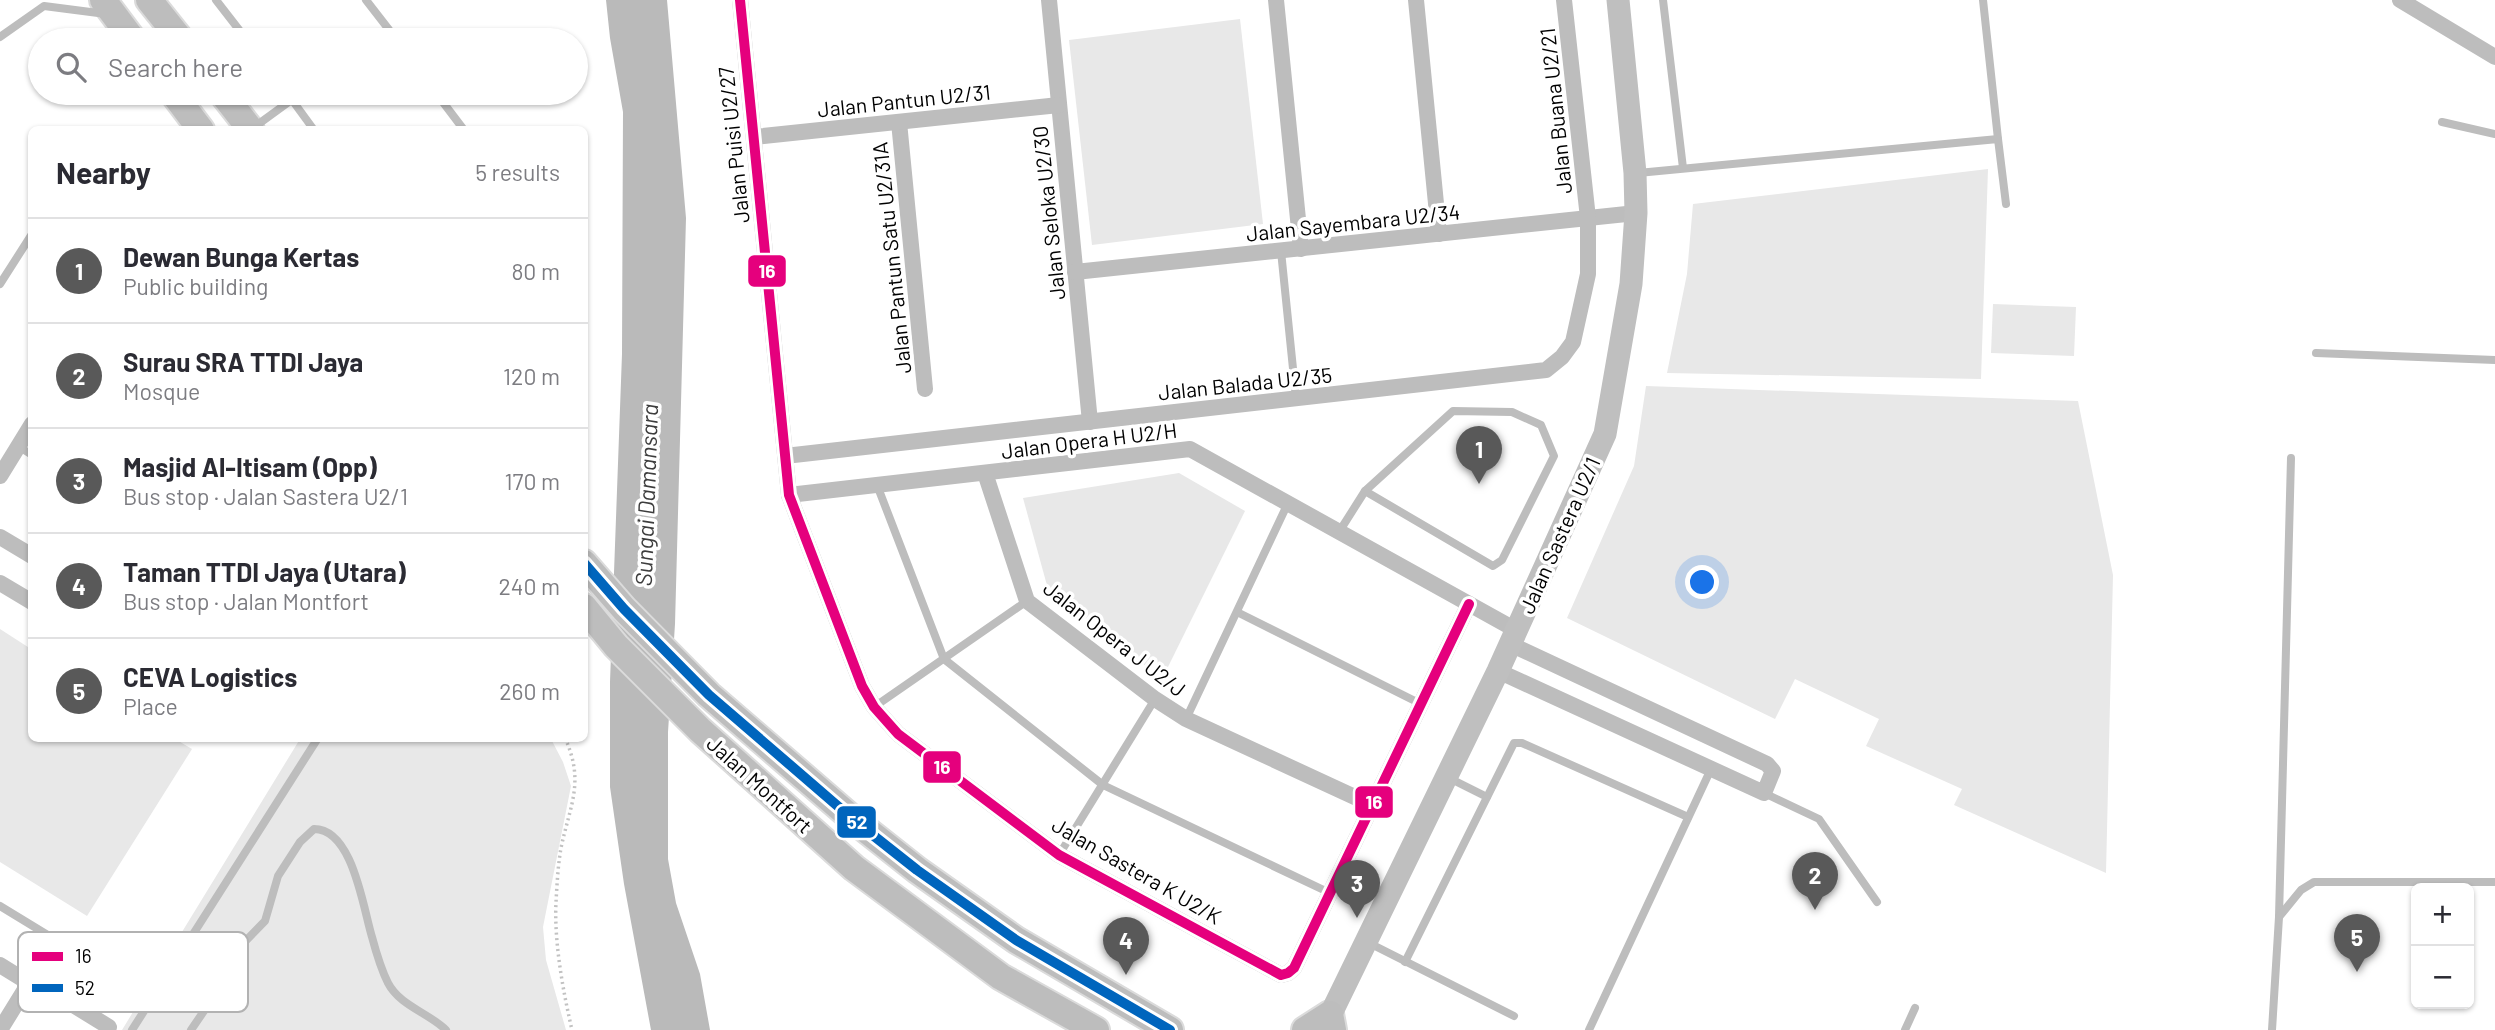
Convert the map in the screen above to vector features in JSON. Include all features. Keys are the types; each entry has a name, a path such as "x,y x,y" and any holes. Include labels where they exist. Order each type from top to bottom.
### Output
{"main road":[{"path":"149,0 171,28"},
{"path":"108,8 124,28"},
{"path":"182,105 198,126"},
{"path":"232,105 249,126"},
{"name":"Jalan Montfort","path":"588,568 624,609 709,695 855,821 917,870 1016,940 1170,1030"},
{"name":"Jalan Montfort","path":"588,612 616,646 700,730 854,868 1001,977 1096,1030"},
{"path":"1305,1030 1329,1025"}],"street":[{"name":"Jalan Puisi U2/27","path":"740,0 789,495"},
{"name":"Jalan Seloka U2/30","path":"1049,0 1090,422"},
{"path":"1276,0 1301,249"},
{"path":"1416,0 1439,234"},
{"name":"Jalan Buana U2/21","path":"1564,0 1588,218"},
{"name":"Jalan Sastera U2/1","path":"1329,1025 1366,941 1498,671 1605,434 1632,284 1636,213 1635,173 1618,0"},
{"path":"2400,0 2495,57"},
{"name":"Jalan Pantun U2/31","path":"754,137 1059,105"},
{"name":"Jalan Pantun Satu U2/31A","path":"899,122 925,389"},
{"name":"Jalan Sayembara U2/34","path":"1076,272 1636,213"},
{"name":"Jalan Balada U2/35","path":"785,456 1546,370 1562,357 1573,342 1588,274 1588,218"},
{"name":"Jalan Opera H U2/H","path":"789,495 1190,449 1469,604 1513,637 1767,764 1773,771 1764,793"},
{"path":"0,476 25,451"},
{"name":"Jalan Opera J U2/J","path":"985,473 1027,601 1155,699 1186,719 1372,806"},
{"name":"Jalan Sastera K U2/K","path":"789,495 862,686 874,707 898,734 1059,855 1281,975 1294,968 1469,604"},
{"path":"0,537 28,554"},
{"path":"0,583 28,600"},
{"path":"1498,671 1764,793"},
{"path":"0,965 18,976"},
{"path":"0,1030 18,1001"},
{"path":"84,1012 109,1027 107,1030"}],"lane":[{"path":"216,0 238,28"},
{"path":"366,0 387,28"},
{"path":"1664,0 1683,167"},
{"path":"1983,0 2006,204"},
{"path":"0,37 45,3 108,8"},
{"path":"254,126 279,105"},
{"path":"296,105 311,126"},
{"path":"445,105 461,126"},
{"path":"2442,122 2495,134"},
{"path":"1635,173 1998,139"},
{"path":"0,284 28,240"},
{"path":"1281,251 1296,398"},
{"path":"2316,353 2495,360"},
{"path":"1339,532 1365,491 1453,411 1512,412 1541,425 1554,456 1502,560 1493,566 1365,491"},
{"path":"2272,1030 2279,917 2291,458"},
{"path":"877,485 944,659 1102,785 1330,894"},
{"path":"1186,719 1288,503"},
{"path":"874,707 1027,601"},
{"path":"1237,612 1421,704"},
{"path":"1059,855 1155,699"},
{"path":"194,932 315,742"},
{"path":"1405,961 1514,743 1522,743 1688,817"},
{"path":"1589,1030 1711,769"},
{"path":"1447,776 1487,797"},
{"path":"1764,793 1819,819 1877,902"},
{"path":"248,938 265,921 278,876 300,842 314,829 321,829 335,837 356,877 371,936 388,983 403,1000 446,1030"},
{"path":"2279,917 2301,890 2314,882 2495,882"},
{"path":"0,906 43,932"},
{"path":"1366,941 1514,1016"},
{"path":"1905,1030 1915,1008"},
{"path":"132,1030 143,1012"},
{"path":"191,1030 203,1012"}],"path":[{"path":"567,742 573,755 577,786 561,850 556,905 562,988 572,1030"}],"shaded area":[{"path":"1240,19 1263,224 1092,245 1069,40"},
{"path":"1988,169 1981,379 1667,373 1687,274 1693,204"},
{"path":"1993,304 2076,307 2074,356 1991,353"},
{"path":"1646,386 2078,401 2113,575 2106,873 1954,805 1962,789 1866,746 1879,719 1795,679 1775,719 1567,618 1634,466"},
{"path":"1179,473 1245,511 1162,679 1048,589 1023,498"},
{"path":"0,629 28,647 28,742 180,742 192,749 87,916 0,862"},
{"path":"298,742 553,742 563,762 571,786 543,927 546,960 566,1030 122,1030 133,1012 248,1012 248,932 182,932"}],"water":[{"name":"Sungai Damansara","path":"606,0 667,0 686,218 675,624 668,732 668,859 676,903 700,974 710,1030 651,1030 624,884 610,787 610,682 622,354 623,112"}],"transit line":[{"name":"16","path":"740,0 789,495 862,686 874,707 898,734 1059,855 1281,975 1294,968 1469,604"},
{"name":"52","path":"588,568 624,609 709,695 855,821 917,870 1016,940 1170,1030"}],"place":[{"name":"Dewan Bunga Kertas","path":"1479,484"},
{"name":"Surau SRA TTDI Jaya","path":"1815,910"},
{"name":"Masjid Al-Itisam (Opp)","path":"1357,918"},
{"name":"CEVA Logistics","path":"2357,972"},
{"name":"Taman TTDI Jaya (Utara)","path":"1126,975"}]}
